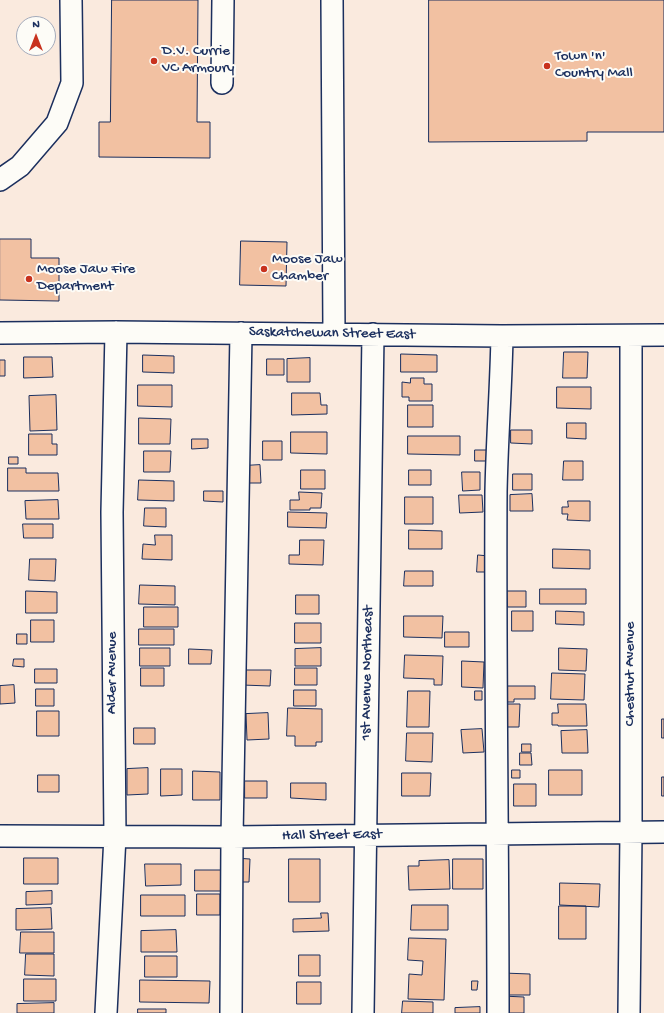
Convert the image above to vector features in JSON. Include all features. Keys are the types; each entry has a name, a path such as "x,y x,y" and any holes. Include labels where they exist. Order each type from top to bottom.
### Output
{"street":[{"path":"0,180 20,166 57,123 72,83 71,0"},
{"path":"222,83 223,0"},
{"path":"332,0 334,334"},
{"name":"Saskatchewan Street East","path":"0,333 116,332 502,336 664,335"},
{"name":"Alder Avenue","path":"106,1013 115,836 112,512 116,332"},
{"path":"231,1013 232,837 241,333"},
{"name":"1st Avenue Northeast","path":"363,1013 373,334"},
{"path":"498,1013 496,490 502,336"},
{"name":"Chestnut Avenue","path":"629,1013 631,832 631,336"},
{"name":"Hall Street East","path":"0,836 232,837 664,832"}],"building":[{"name":"D.V. Currie VC Armoury","path":"112,0 198,0 197,122 210,122 210,158 99,157 99,122 110,122"},
{"name":"Town 'n' Country Mall","path":"429,0 664,0 664,132 587,132 587,141 429,142"},
{"name":"Moose Jaw Fire Department","path":"0,239 31,239 31,258 59,258 59,301 0,300"},
{"path":"241,241 287,242 286,286 240,285"},
{"path":"564,352 588,352 587,378 563,378"},
{"path":"401,354 437,355 437,372 401,372"},
{"path":"143,355 174,356 174,373 143,372"},
{"path":"24,357 52,357 53,377 24,378"},
{"path":"310,358 310,382 287,382 287,359"},
{"path":"267,359 284,359 284,375 267,375"},
{"path":"0,360 5,360 5,376 0,376"},
{"path":"411,378 424,378 424,384 432,384 432,401 409,401 409,397 402,397 402,382 410,383"},
{"path":"138,385 172,385 172,407 138,406"},
{"path":"557,387 591,387 591,409 557,408"},
{"path":"292,393 320,393 321,405 327,405 327,414 292,415"},
{"path":"56,395 57,430 30,431 29,396"},
{"path":"408,405 433,405 433,427 408,427"},
{"path":"139,418 171,419 170,444 139,444"},
{"path":"567,423 586,423 586,439 567,438"},
{"path":"511,430 532,430 532,444 511,443"},
{"path":"291,432 327,432 327,454 291,453"},
{"path":"29,434 52,434 52,444 57,444 57,455 29,455"},
{"path":"408,436 460,436 460,455 408,454"},
{"path":"192,439 208,439 208,448 192,449"},
{"path":"263,441 282,441 282,460 263,460"},
{"path":"475,450 488,450 488,461 475,461"},
{"path":"144,451 171,451 170,472 144,472"},
{"path":"9,457 18,457 18,464 9,464"},
{"path":"564,461 583,461 583,480 563,480"},
{"path":"260,465 261,483 243,483 243,466"},
{"path":"8,468 26,468 26,473 58,473 59,491 8,491"},
{"path":"301,470 325,470 325,489 301,489"},
{"path":"409,470 431,470 431,485 409,485"},
{"path":"462,472 480,472 480,490 463,491"},
{"path":"513,474 532,474 532,490 513,490"},
{"path":"139,480 174,481 174,501 138,500"},
{"path":"204,491 223,491 223,502 204,501"},
{"path":"299,492 322,493 321,508 310,508 310,510 290,510 290,500 299,500"},
{"path":"532,494 533,511 510,511 510,495"},
{"path":"459,495 482,495 483,512 460,513"},
{"path":"405,497 433,497 433,524 405,524"},
{"path":"58,500 59,519 26,519 25,501"},
{"path":"568,501 590,501 590,521 567,520 568,514 562,514 562,507 568,507"},
{"path":"145,508 166,508 166,527 144,526"},
{"path":"288,512 327,513 326,528 288,527"},
{"path":"23,524 53,524 53,538 24,538"},
{"path":"409,530 442,531 442,549 409,549"},
{"path":"155,535 172,535 172,560 142,559 143,544 155,545"},
{"path":"300,540 324,540 323,565 289,564 289,555 299,555"},
{"path":"553,549 590,550 590,569 553,568"},
{"path":"478,555 489,556 489,572 477,572"},
{"path":"30,559 56,559 55,581 29,580"},
{"path":"405,571 433,571 433,586 404,586"},
{"path":"140,585 175,586 175,605 139,604"},
{"path":"540,589 586,589 586,604 540,604"},
{"path":"26,591 57,592 57,613 26,613"},
{"path":"507,591 526,591 526,607 508,607"},
{"path":"296,595 319,595 319,614 296,614"},
{"path":"144,607 178,607 178,627 144,627"},
{"path":"512,611 533,611 533,631 512,631"},
{"path":"556,611 584,612 584,625 556,624"},
{"path":"404,616 443,616 442,638 404,637"},
{"path":"31,620 54,620 54,642 31,642"},
{"path":"295,623 321,623 321,643 295,643"},
{"path":"139,629 174,629 174,645 139,645"},
{"path":"445,632 469,632 469,647 445,647"},
{"path":"17,634 27,634 27,644 17,644"},
{"path":"140,648 170,648 170,666 140,666"},
{"path":"321,648 321,666 295,666 295,649"},
{"path":"559,648 587,649 586,671 559,670"},
{"path":"189,649 212,650 211,664 189,664"},
{"path":"405,655 443,656 442,685 434,685 434,679 404,678"},
{"path":"14,659 24,659 24,667 13,666"},
{"path":"462,661 484,662 483,688 462,687"},
{"path":"141,668 164,668 164,686 141,686"},
{"path":"295,668 317,668 317,685 295,685"},
{"path":"35,669 57,669 57,683 35,683"},
{"path":"242,670 271,670 270,686 242,685"},
{"path":"552,673 585,674 584,700 551,699"},
{"path":"14,685 15,703 0,704 0,686"},
{"path":"507,686 535,686 535,699 514,699 514,702 507,702"},
{"path":"36,689 54,689 54,706 36,706"},
{"path":"294,690 316,690 316,706 294,706"},
{"path":"408,691 430,691 429,727 407,727"},
{"path":"475,691 482,691 482,700 475,700"},
{"path":"507,704 520,704 519,727 506,727"},
{"path":"558,704 586,704 587,726 552,725 552,713 558,713"},
{"path":"288,708 322,709 322,742 316,742 316,746 295,746 295,736 287,736"},
{"path":"37,711 59,711 59,736 37,736"},
{"path":"268,713 269,739 247,740 246,714"},
{"path":"662,719 664,719 664,738 662,738"},
{"path":"134,728 155,728 155,744 134,744"},
{"path":"482,729 484,752 463,753 461,730"},
{"path":"587,730 588,753 562,753 561,731"},
{"path":"407,733 433,733 432,762 406,761"},
{"path":"522,744 531,744 531,752 522,752"},
{"path":"520,753 531,753 532,765 520,765"},
{"path":"148,768 148,794 127,795 127,769"},
{"path":"161,769 182,769 182,795 161,796"},
{"path":"512,770 520,770 520,778 512,778"},
{"path":"549,770 582,770 582,795 549,795"},
{"path":"193,771 220,772 220,800 193,800"},
{"path":"402,773 431,773 430,796 402,796"},
{"path":"38,775 59,775 59,792 38,792"},
{"path":"662,777 664,777 664,796 662,796"},
{"path":"245,781 267,781 267,798 245,798"},
{"path":"291,783 326,783 326,800 291,798"},
{"path":"514,784 536,784 536,806 514,806"},
{"path":"24,858 58,858 58,884 24,884"},
{"path":"235,858 250,859 249,882 235,882"},
{"path":"289,859 320,859 320,902 289,902"},
{"path":"453,859 483,859 483,889 453,889"},
{"path":"449,860 450,889 409,890 408,866 419,866 419,861"},
{"path":"145,864 181,864 181,885 146,886"},
{"path":"195,870 223,870 223,891 195,891"},
{"path":"560,883 600,884 599,907 560,905"},
{"path":"52,891 52,904 26,905 26,892"},
{"path":"197,894 220,894 220,915 197,915"},
{"path":"141,895 185,895 185,916 141,916"},
{"path":"412,905 448,905 448,930 411,930"},
{"path":"559,906 586,906 586,939 559,939"},
{"path":"51,908 52,929 16,930 16,909"},
{"path":"321,913 328,913 329,931 293,932 293,919 321,918"},
{"path":"176,930 177,952 141,952 141,931"},
{"path":"21,932 54,932 54,953 20,953"},
{"path":"409,938 446,939 444,1000 408,999 409,974 422,975 423,961 408,960"},
{"path":"26,954 54,954 54,976 25,975"},
{"path":"299,955 320,955 320,976 299,976"},
{"path":"145,956 177,956 177,977 145,977"},
{"path":"503,973 530,974 530,995 503,995"},
{"path":"24,979 56,979 56,1001 24,1001"},
{"path":"140,980 210,981 209,1003 140,1002"},
{"path":"472,981 478,981 477,990 472,990"},
{"path":"297,982 321,982 321,1004 297,1004"},
{"path":"502,996 524,997 524,1013 502,1013"},
{"path":"403,1001 433,1002 433,1013 402,1013"},
{"path":"54,1003 54,1013 17,1013 17,1004"},
{"path":"480,1007 480,1013 455,1013 455,1008"},
{"path":"138,1009 166,1009 166,1013 138,1013"}],"place":[{"name":"D.V. Currie VC Armoury","path":"154,61"},
{"name":"Town 'n' Country Mall","path":"547,66"},
{"name":"Moose Jaw Chamber","path":"264,269"},
{"name":"Moose Jaw Fire Department","path":"29,279"}]}
